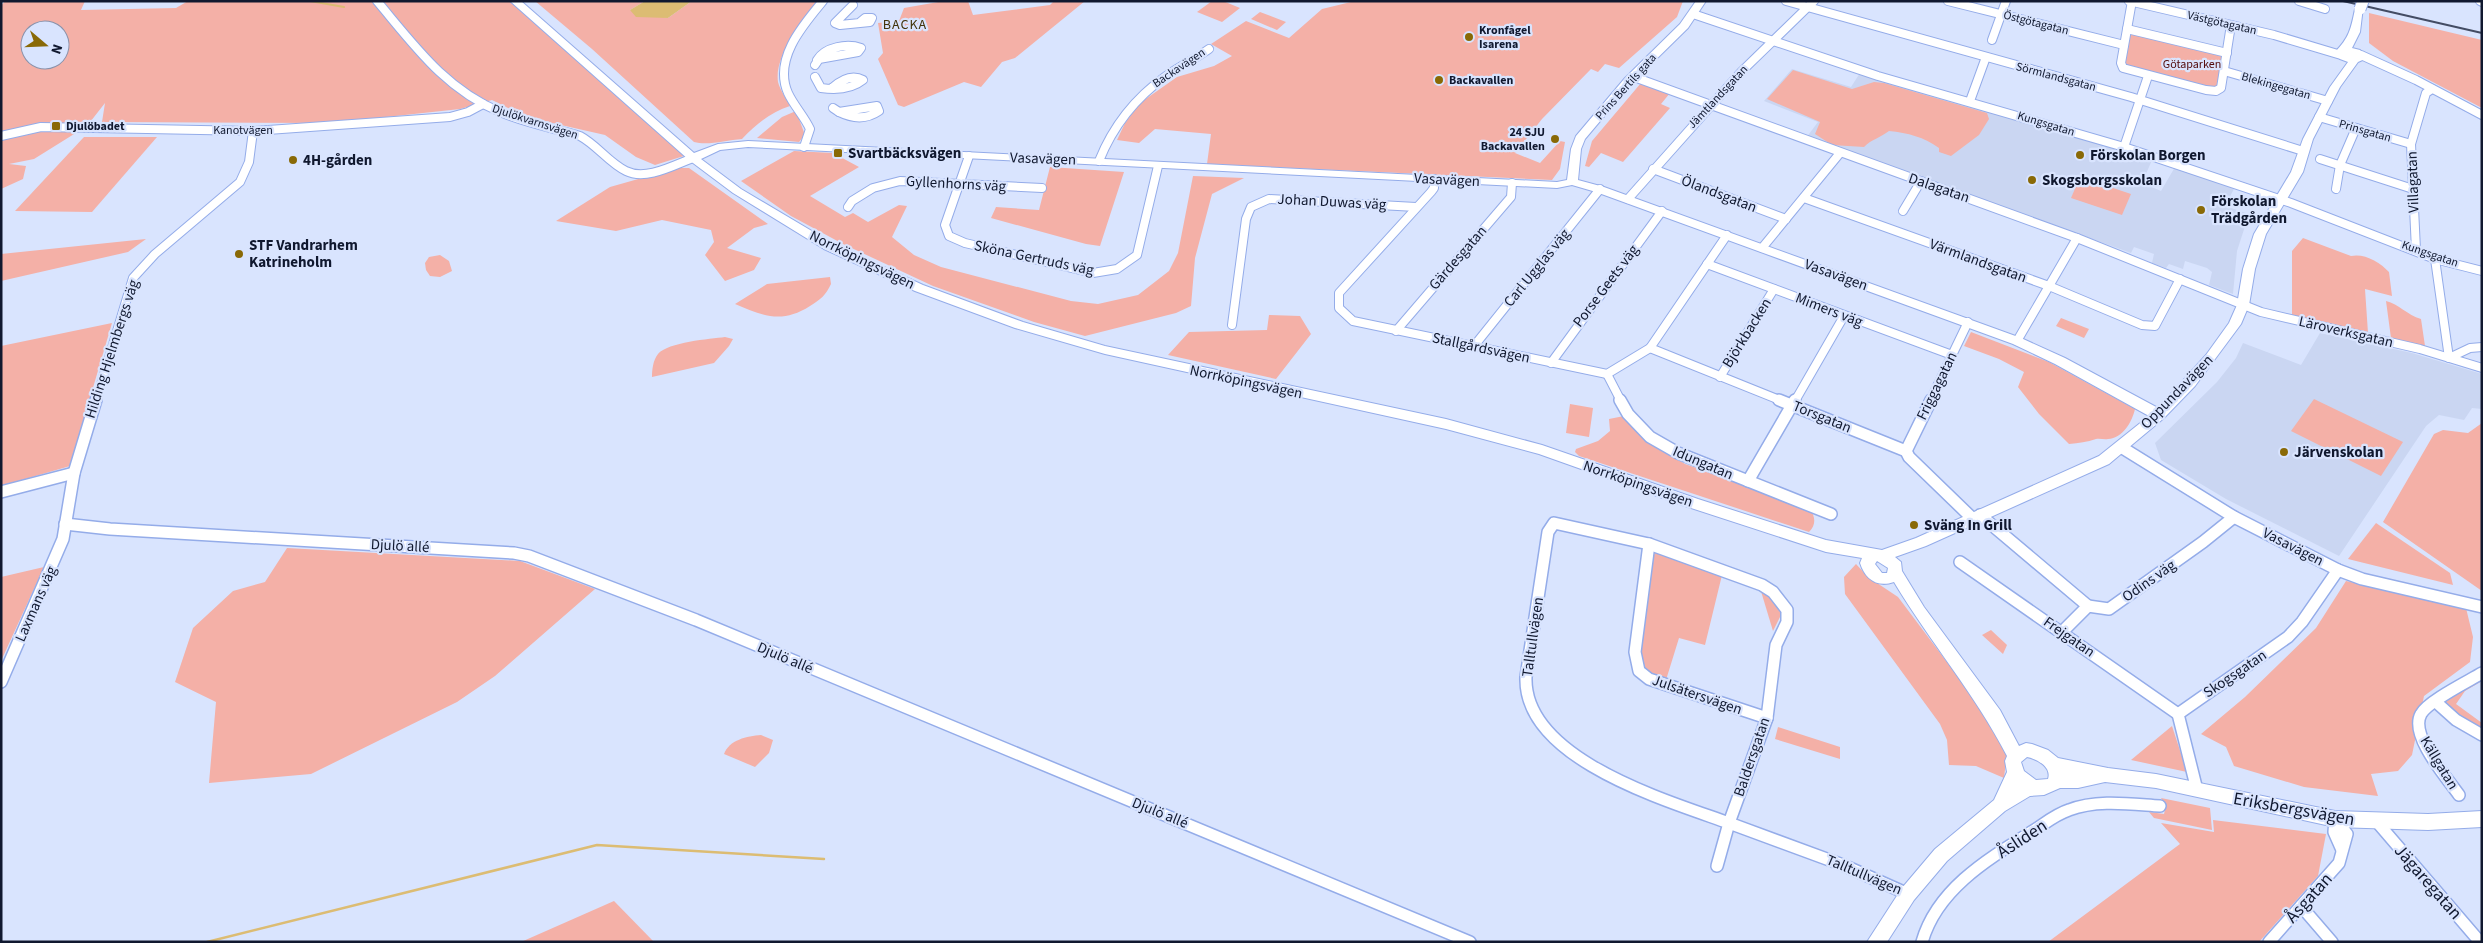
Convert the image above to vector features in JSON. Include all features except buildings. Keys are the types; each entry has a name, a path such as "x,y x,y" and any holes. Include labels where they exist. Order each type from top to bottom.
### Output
{"main road":[{"name":"Norrköpingsvägen","path":"516,1 693,158 771,213 828,246 919,288 1019,325 1154,362 1392,412 1542,450 1693,503 1874,560"},
{"name":"Prins Bertils gata","path":"1572,182 1579,140 1634,77 1694,14 1701,1"},
{"path":"2351,55 2362,5"},
{"name":"Oppundavägen","path":"1874,560 1921,542 2082,471 2121,447 2159,415 2211,358 2235,324 2243,304 2254,248 2297,172 2303,151 2351,55"},
{"name":"Vasavägen","path":"693,158 730,145 804,147 1512,183 1557,185 1572,182 1600,189 1662,211 2018,341 2103,383 2159,415"},
{"name":"Oppundavägen","path":"1897,571 1906,556 1921,542"},
{"path":"1918,611 1881,578 1873,574 1874,560 1891,560 1918,611 1994,715 2014,755 2012,763 2015,772 2025,782 2036,788"},
{"path":"1881,578 1892,578 1897,571"},
{"path":"1876,942 1908,894 1941,855 1999,806 2027,789 2046,788 2057,781 2057,772 2053,764 2044,756 2031,750 1994,715"},
{"path":"2014,755 2022,751 2031,750"},
{"name":"Eriksbergsvägen","path":"2053,764 2108,775 2156,781 2335,819 2376,822 2482,819"},
{"path":"1999,806 2015,772"},
{"name":"Eriksbergsvägen","path":"2057,781 2078,781 2108,775"}],"street":[{"path":"379,4 388,1"},
{"path":"804,147 810,129 786,88 784,70 795,40 823,1"},
{"name":"Sörmlandsgatan","path":"1786,1 2141,100 2303,151"},
{"name":"Jämtlandsgatan","path":"1628,199 1710,105 1814,1"},
{"name":"Östgötagatan","path":"1948,1 2124,45"},
{"path":"1992,40 2006,1"},
{"path":"2298,1 2324,9"},
{"path":"2131,2 2121,66 2148,76 2206,90 2219,90 2231,25"},
{"name":"Västgötagatan","path":"2131,2 2351,55 2393,69 2482,115"},
{"name":"Djulökvarnsvägen","path":"379,4 433,70 459,91 483,104 525,122 580,136 590,141 626,171 633,173 652,173 693,158"},
{"path":"853,5 835,23 840,25 859,23"},
{"name":"Kungsgatan","path":"1694,14 1878,76 2124,147 2281,200 2416,250 2435,259 2482,271"},
{"path":"2127,29 2227,53"},
{"path":"857,46 861,48 858,52 816,63 818,56 826,50 857,46"},
{"name":"Backavägen","path":"1099,162 1112,132 1132,104 1161,79 1209,48"},
{"path":"1970,101 1986,57"},
{"name":"Blekingegatan","path":"2224,71 2328,101"},
{"path":"2124,147 2148,76"},
{"path":"816,77 821,88 832,88"},
{"name":"Dalagatan","path":"1634,77 2077,238 2243,304"},
{"name":"Villagatan","path":"2416,250 2411,144 2426,93 2432,89"},
{"name":"Kanotvägen","path":"1,136 29,128 41,127 253,131 450,117 468,112 483,104"},
{"name":"Prinsgatan","path":"2319,117 2411,144"},
{"path":"2336,189 2340,165 2356,128"},
{"name":"Hilding Hjelmbergs väg","path":"64,524 74,473 133,278 155,254 240,182 249,162 253,131"},
{"path":"1762,248 1840,153"},
{"name":"Sköna Gertruds väg","path":"969,156 945,225 949,236 956,240 1083,272 1104,272 1128,264 1137,255 1158,166"},
{"path":"2320,159 2413,188"},
{"name":"Ölandsgatan","path":"1653,169 1786,219"},
{"name":"Stallgårdsvägen","path":"1434,179 1434,188 1339,293 1340,308 1353,321 1607,374"},
{"path":"1903,211 1921,181"},
{"name":"Gyllenhorns väg","path":"848,207 852,201 872,188 892,182 1042,188"},
{"name":"Gärdesgatan","path":"1396,331 1510,197 1513,192 1512,183"},
{"name":"Carl Ugglas väg","path":"1474,346 1600,189"},
{"name":"Värmlandsgatan","path":"1804,198 2049,286 2151,327 2155,326 2180,279"},
{"name":"Johan Duwas väg","path":"1232,325 1246,219 1251,207 1269,199 1416,207"},
{"name":"Porse Geets väg","path":"1551,362 1662,211"},
{"path":"1607,374 1650,348 1728,235"},
{"path":"2018,341 2077,238"},
{"path":"2435,259 2449,358 2470,348 2482,347"},
{"name":"Mimers väg","path":"1707,264 1952,356"},
{"name":"Björkbacken","path":"1720,377 1774,290"},
{"name":"Läroverksgatan","path":"2243,304 2267,314 2449,358 2482,368"},
{"path":"1748,481 1844,316"},
{"name":"Friggagatan","path":"1906,450 1968,322"},
{"name":"Torsgatan","path":"1650,348 1906,450 1909,457 1976,517 2088,606"},
{"name":"Idungatan","path":"1607,374 1628,414 1650,437 1678,453 1832,514"},
{"name":"Vasavägen","path":"2121,447 2234,517 2338,570 2362,579 2482,607"},
{"path":"1,492 74,473"},
{"name":"Odins väg","path":"2088,606 2109,609 2203,542 2234,517"},
{"name":"Talltullvägen","path":"1776,645 1788,616 1787,610 1773,592 1762,585 1649,544 1559,523 1552,526 1548,532 1531,638 1526,690 1536,715 1549,732 1586,762 1611,776 1660,798 1729,822 1908,894"},
{"name":"Laxmans väg","path":"1,682 59,551 63,539 64,524"},
{"name":"Djulö allé","path":"64,524 529,556 696,620 1470,942"},
{"name":"Julsätersvägen","path":"1649,544 1635,652 1635,664 1638,673 1649,679 1767,718"},
{"name":"Frejgatan","path":"1960,562 2178,714"},
{"name":"Skogsgatan","path":"2178,714 2288,637 2302,622 2338,570"},
{"path":"2062,632 2088,606"},
{"name":"Baldersgatan","path":"1717,866 1729,822 1767,718 1776,645"},
{"name":"Källgatan","path":"2459,795 2420,736 2421,714 2482,673"},
{"path":"2437,703 2456,720 2482,735"},
{"path":"2178,714 2197,790"},
{"name":"Åsliden","path":"1922,942 1923,933 1931,917 1968,874 2067,810 2083,805 2103,803 2160,806"},
{"name":"Åsgatan","path":"2269,942 2339,863 2342,850 2334,832 2335,819"},
{"name":"Jägaregatan","path":"2376,822 2480,942"},
{"path":"2301,906 2332,942"}],"shaded area":[{"path":"645,1 692,1 668,18 636,17 630,10"},
{"name":"Skogsborgsskolan","path":"1792,69 1851,87 1860,73 2116,148 2152,160 2142,183 2161,191 2175,167 2235,187 2225,206 2249,214 2237,251 2233,294 2209,285 2212,272 2207,268 2185,261 2183,269 2169,264 2166,268 2152,263 2154,254 2134,247 2131,253 1850,151 1806,138 1818,122 1764,101"},
{"name":"Järvenskolan","path":"2320,333 2412,353 2482,374 2482,409 2472,408 2464,420 2439,415 2426,426 2339,556 2226,499 2161,460 2155,443 2217,382 2236,358 2243,343 2301,365"}],"green space":[{"path":"5,1 85,1 81,10 176,8 188,1 510,1 687,155 655,165 636,157 605,135 522,115 492,100 460,109 331,123 102,122 105,103 87,126 34,159 9,164 26,166 23,179 1,189 1,6"},
{"path":"535,1 645,1 630,10 668,18 692,1 819,1 791,38 780,61 778,82 790,106 764,119 742,139 699,143 694,142 592,49"},
{"path":"944,1 968,1 973,15 1050,5 1054,1 1085,1 1015,58 1002,62 981,87 964,82 904,107 898,105 878,59 883,53 878,23 899,21 904,8"},
{"path":"1212,1 1223,1 1240,8 1222,22 1197,12"},
{"path":"1355,1 1683,1 1677,17 1619,68 1605,64 1598,72 1591,69 1542,119 1515,153 1540,163 1560,141 1565,142 1560,169 1552,180 1207,164 1211,134 1155,129 1139,143 1117,140 1125,123 1140,103 1177,77 1214,66 1232,56 1211,44 1246,21 1289,38 1322,9"},
{"path":"1260,12 1286,22 1277,30 1251,19"},
{"path":"2369,13 2482,40 2482,108 2393,61 2369,43"},
{"name":"Götaparken","path":"2130,33 2225,53 2218,87 2210,88 2130,68 2124,64"},
{"path":"1793,70 1852,89 1874,82 1884,83 1987,113 1989,119 1979,135 1951,156 1939,152 1939,148 1922,138 1889,131 1864,147 1832,145 1815,134 1820,122 1767,99"},
{"path":"1641,83 1670,93 1661,104 1670,108 1623,162 1601,153 1589,167 1585,166 1592,141"},
{"path":"796,111 805,135 799,142 757,138 782,117"},
{"path":"84,137 157,137 92,212 15,211"},
{"path":"794,151 833,153 859,167 810,196 845,217 853,213 868,222 899,205 907,206 892,237 914,255 941,267 1071,301 1098,304 1138,295 1169,271 1178,253 1193,176 1244,178 1212,194 1195,258 1191,306 1176,313 1085,336 1034,322 933,286 843,244 791,216 741,181"},
{"path":"1050,167 1124,172 1100,246 1086,244 991,218 996,207 1039,210"},
{"path":"677,168 689,168 768,224 754,228 727,248 761,258 754,270 725,281 705,255 714,242 711,230 662,220 616,231 556,221 610,187"},
{"path":"2080,177 2131,194 2122,215 2071,198"},
{"path":"2303,238 2351,256 2356,255 2372,259 2389,272 2392,296 2365,289 2368,333 2292,315 2292,251"},
{"path":"146,239 128,252 1,281 1,254"},
{"path":"440,255 449,261 452,271 440,277 430,276 426,270 425,263 429,257"},
{"path":"830,277 831,284 817,302 800,312 790,315 764,315 735,304 767,284"},
{"path":"2386,301 2421,319 2425,346 2391,338"},
{"path":"1269,315 1300,316 1311,334 1276,379 1168,355 1189,332 1267,330"},
{"path":"2061,318 2089,329 2084,338 2056,326"},
{"path":"112,323 70,466 1,486 1,346"},
{"path":"1971,332 2049,362 2135,409 2132,419 2118,436 2113,438 2069,444 2039,414 2018,387 2024,372 1999,359 1964,346"},
{"path":"725,337 733,339 714,363 652,377 655,359 663,350 680,344"},
{"path":"2314,399 2403,442 2381,476 2291,431"},
{"path":"1570,404 1593,408 1589,437 1566,433"},
{"path":"1624,416 1643,436 1685,464 1809,507 1814,520 1812,529 1809,532 1579,456 1575,452 1576,449 1598,441 1610,431 1609,419"},
{"path":"2482,423 2482,591 2383,522 2434,434 2443,430 2468,433"},
{"path":"2376,523 2450,573 2453,585 2348,559"},
{"path":"287,548 520,561 595,589 495,676 457,702 311,774 209,783 216,702 175,682 193,628 233,591 265,582"},
{"path":"1655,549 1722,575 1705,645 1679,638 1666,680 1642,671 1639,653"},
{"path":"1856,564 1868,577 1898,597 1998,730 2007,753 2004,778 1976,766 1949,765 1947,740 1940,724 1845,594 1844,577"},
{"path":"44,567 1,661 1,577"},
{"path":"2346,581 2466,608 2473,637 2470,662 2424,696 2412,755 2398,771 2371,774 2378,796 2304,787 2234,766 2226,747 2201,734 2245,697 2316,628"},
{"path":"1760,588 1772,597 1782,613 1773,631"},
{"path":"1991,630 2007,645 2003,654 1982,635"},
{"path":"2482,675 2482,681 2465,691 2456,704 2482,723 2482,733 2446,708 2445,702"},
{"path":"2172,726 2187,772 2131,760"},
{"path":"1778,727 1840,747 1840,759 1775,739"},
{"path":"761,735 773,740 769,753 755,767 724,754 726,749 734,742 750,736"},
{"path":"2161,798 2210,808 2212,830 2154,818 2149,812 2164,814 2166,806"},
{"path":"2213,820 2326,834 2318,876 2259,942 2048,942 2180,844 2161,823 2214,832"},
{"path":"614,901 654,942 521,942"}],"waterway":[{"path":"310,1 344,7"},
{"path":"207,942 597,845 824,859"}],"railway":[{"path":"2343,1 2482,33"}],"place":[{"name":"Kronfågel Isarena","path":"1469,37"},
{"name":"Backavallen","path":"1439,80"},
{"name":"Djulöbadet","path":"56,126"},
{"name":"24 SJU Backavallen","path":"1555,139"},
{"name":"Svartbäcksvägen","path":"838,153"},
{"name":"Förskolan Borgen","path":"2080,155"},
{"name":"4H-gården","path":"293,160"},
{"name":"Skogsborgsskolan","path":"2032,180"},
{"name":"Förskolan Trädgården","path":"2201,210"},
{"name":"STF Vandrarhem Katrineholm","path":"239,254"},
{"name":"Järvenskolan","path":"2284,452"},
{"name":"Sväng In Grill","path":"1914,525"}],"district":[{"name":"BACKA","path":"905,25"}]}
